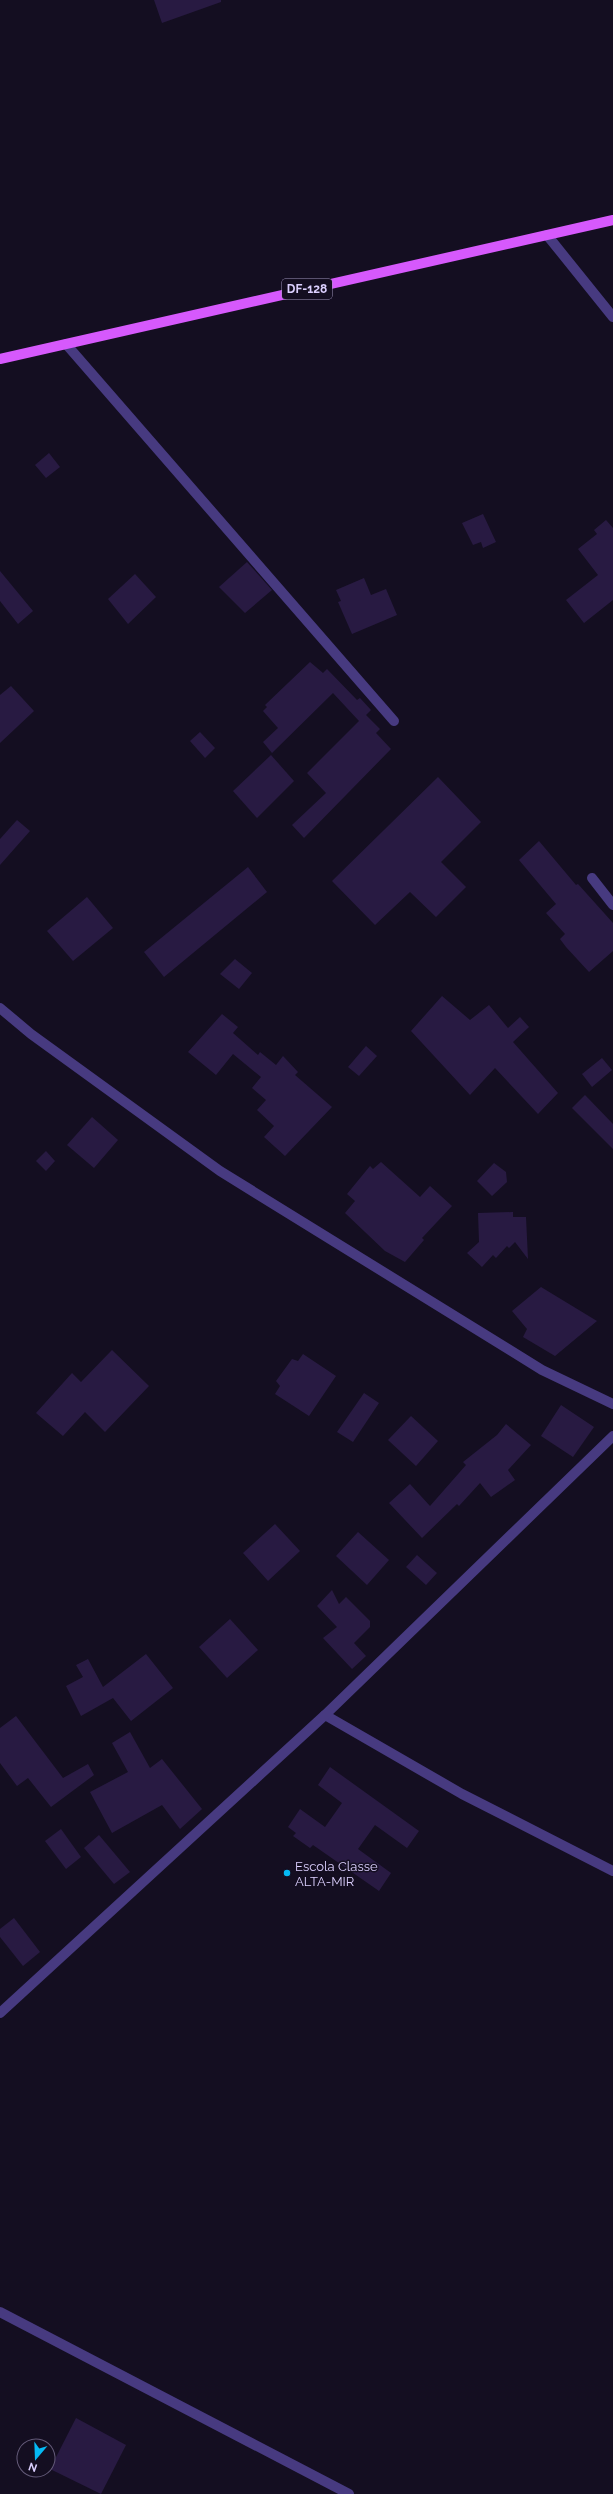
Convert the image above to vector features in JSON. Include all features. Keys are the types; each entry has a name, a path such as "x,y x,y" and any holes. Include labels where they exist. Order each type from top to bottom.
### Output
{"main road":[{"name":"DF-128","path":"0,359 613,220"}],"street":[{"path":"547,235 613,317"},
{"path":"66,344 394,720"},
{"path":"592,878 613,905"},
{"path":"0,1008 32,1034 220,1171 542,1370 613,1404"},
{"path":"0,2012 326,1715 613,1436"},
{"path":"326,1715 462,1794 613,1871"},
{"path":"0,2312 349,2494"}],"building":[{"path":"154,0 221,0 221,2 162,23"},
{"path":"49,453 60,467 46,478 35,465"},
{"path":"483,514 496,542 483,548 481,542 473,545 462,523"},
{"path":"606,520 613,528 613,600 584,623 566,600 598,575 578,549 597,534 594,530"},
{"path":"247,562 272,590 245,613 219,587"},
{"path":"0,571 33,611 18,624 0,601"},
{"path":"135,574 156,597 128,624 108,599"},
{"path":"364,578 371,595 386,589 397,615 352,634 338,602 341,601 336,590"},
{"path":"310,662 323,673 327,669 357,700 360,698 371,710 366,715 380,729 376,733 391,749 304,838 292,825 326,793 307,773 359,721 333,693 272,753 263,742 278,728 263,711 267,707 265,705"},
{"path":"11,686 34,711 0,743 0,695"},
{"path":"200,732 215,748 205,758 190,741"},
{"path":"271,755 294,781 257,818 233,791"},
{"path":"438,777 481,822 441,862 466,887 436,917 410,892 375,925 332,881"},
{"path":"17,820 30,831 0,865 0,839"},
{"path":"539,841 576,885 578,884 613,923 613,951 589,972 560,939 565,934 546,913 556,904 519,860"},
{"path":"248,867 267,892 164,977 144,952"},
{"path":"87,897 113,928 73,961 47,931"},
{"path":"235,959 252,973 239,989 220,974"},
{"path":"442,996 470,1020 489,1005 508,1028 520,1017 529,1027 513,1042 558,1093 538,1114 495,1068 470,1095 411,1031"},
{"path":"222,1014 238,1027 233,1033 258,1055 260,1052 276,1065 283,1056 298,1072 295,1075 332,1107 285,1156 264,1137 274,1126 257,1110 266,1100 252,1088 261,1077 233,1054 216,1075 188,1052"},
{"path":"366,1046 377,1056 359,1076 348,1067"},
{"path":"602,1058 612,1070 592,1087 582,1074"},
{"path":"585,1095 613,1124 613,1149 572,1108"},
{"path":"92,1117 118,1140 94,1168 67,1145"},
{"path":"46,1151 55,1161 46,1171 36,1161"},
{"path":"381,1162 420,1197 430,1186 452,1206 422,1238 424,1240 405,1262 385,1251 345,1213 355,1201 347,1194 370,1166 373,1169"},
{"path":"494,1163 506,1172 507,1182 492,1196 477,1181"},
{"path":"513,1212 513,1217 526,1217 528,1259 515,1242 509,1248 507,1246 496,1258 493,1255 482,1267 467,1253 479,1242 478,1213"},
{"path":"541,1287 597,1321 555,1356 523,1337 527,1329 512,1311"},
{"path":"112,1350 149,1386 105,1432 85,1412 63,1436 36,1413 72,1373 81,1382"},
{"path":"303,1354 336,1376 309,1416 275,1394 280,1386 276,1381 292,1359 298,1361"},
{"path":"364,1393 379,1403 353,1442 337,1432"},
{"path":"561,1405 594,1427 573,1457 541,1436"},
{"path":"411,1416 438,1441 416,1466 388,1440"},
{"path":"506,1424 531,1445 508,1470 515,1480 491,1497 480,1483 459,1506 457,1504 422,1538 389,1503 410,1484 430,1506 466,1465 463,1462 497,1435"},
{"path":"275,1524 300,1551 268,1581 243,1553"},
{"path":"358,1532 389,1560 367,1585 336,1556"},
{"path":"417,1555 437,1573 426,1585 406,1567"},
{"path":"332,1590 339,1604 346,1597 370,1621 370,1627 354,1643 366,1656 352,1669 323,1638 337,1627 317,1606"},
{"path":"230,1619 258,1650 227,1678 199,1647"},
{"path":"146,1654 173,1688 131,1721 113,1698 81,1716 66,1686 83,1677 76,1665 88,1659 103,1687"},
{"path":"16,1716 63,1778 88,1764 94,1775 51,1807 28,1778 17,1786 0,1763 0,1728"},
{"path":"130,1732 150,1768 162,1759 202,1809 180,1829 162,1805 112,1833 90,1792 128,1772 112,1743"},
{"path":"330,1767 419,1831 407,1848 375,1825 358,1849 391,1873 379,1891 313,1845 310,1848 293,1836 296,1833 288,1827 300,1809 325,1827 342,1803 318,1785"},
{"path":"61,1829 81,1857 66,1869 45,1841"},
{"path":"99,1835 130,1872 114,1884 84,1848"},
{"path":"14,1918 40,1952 23,1966 0,1937 0,1929"},
{"path":"76,2418 126,2445 101,2494 56,2472 56,2457"}],"place":[{"name":"Escola Classe ALTA-MIR","path":"287,1873"}]}
